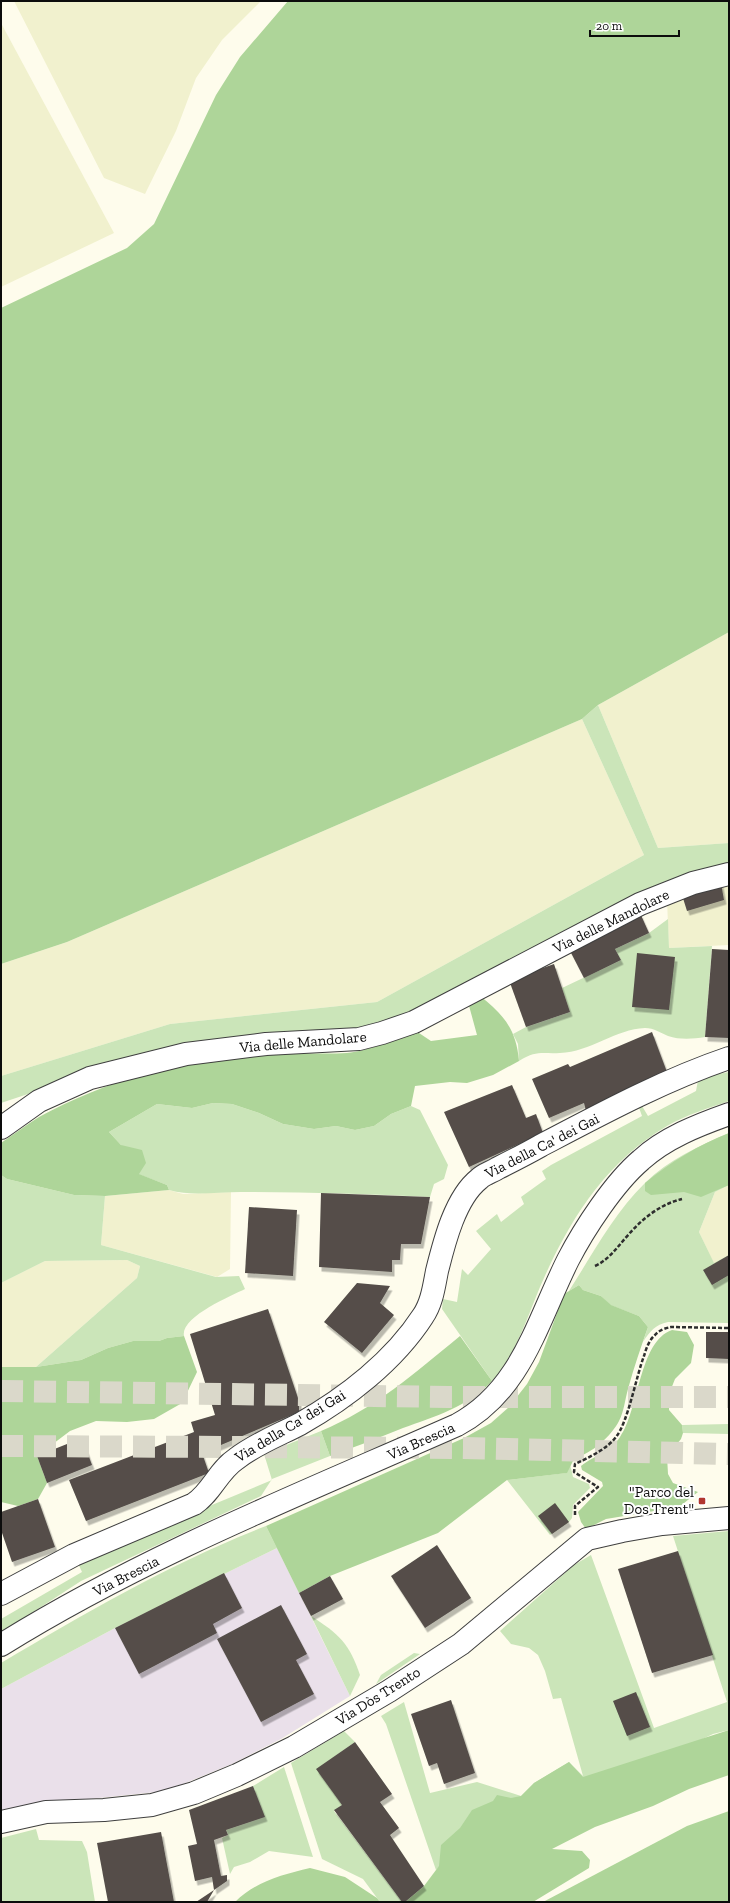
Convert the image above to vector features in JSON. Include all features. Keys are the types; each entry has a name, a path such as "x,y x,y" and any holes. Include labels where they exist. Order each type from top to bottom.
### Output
{"street":[{"name":"Via delle Mandolare","path":"1,1128 39,1101 90,1078 186,1054 266,1044 359,1039 414,1022 640,904 693,883 729,874"},
{"name":"Via della Ca' dei Gai","path":"1,1594 74,1555 194,1504 209,1491 229,1464 247,1451 321,1411 353,1388 381,1364 404,1341 424,1315 432,1294 454,1216 466,1193 479,1179 577,1127 698,1068 729,1058"},
{"name":"Via Brescia","path":"1,1645 51,1614 212,1532 457,1425 474,1415 500,1391 511,1377 532,1338 568,1260 588,1224 626,1175 641,1160 674,1137 729,1114"},
{"name":"Via Dòs Trento","path":"1,1822 46,1812 104,1810 152,1805 194,1793 237,1775 294,1747 428,1665 480,1629 587,1540 622,1531 662,1524 729,1518"}],"path":[{"path":"611,1255 629,1233 650,1214 668,1202 682,1199"},
{"path":"575,1516 575,1506 598,1487 574,1472 575,1464 605,1446 616,1437 624,1422 640,1366 648,1346 655,1335 663,1329 671,1327 729,1328"}],"shaded area":[{"path":"277,1548 350,1696 281,1739 232,1764 166,1791 42,1804 1,1812 1,1689 115,1628"}],"green space":[{"path":"14,1 261,1 222,40 196,78 176,131 145,194 104,178"},
{"path":"288,1 729,1 729,632 598,705 582,719 67,942 1,964 1,308 127,248 154,224 216,95 240,57"},
{"path":"1,23 114,233 1,287"},
{"path":"729,632 729,843 658,848 598,705"},
{"path":"598,705 658,848 729,843 729,868 389,1022 31,1093 1,1103 1,1076 170,1024 377,1002 644,855 582,719"},
{"path":"582,719 644,855 377,1002 170,1024 1,1076 1,964 67,942"},
{"path":"729,881 729,945 669,948 667,900"},
{"path":"668,919 669,948 712,946 705,1037 682,1039 668,1036 651,1029 634,1029 582,1049 571,1052 535,1054 519,1061 518,1044 513,1034 526,1027 570,1012 562,988 621,960 615,949 649,933"},
{"path":"480,996 502,1016 512,1031 519,1061 493,1075 467,1083 450,1082 415,1086 411,1106 391,1114 374,1126 355,1130 336,1126 314,1129 283,1124 259,1113 232,1104 213,1103 192,1108 157,1104 109,1132 121,1145 142,1150 146,1163 139,1174 167,1185 169,1190 105,1196 74,1195 7,1179 1,1175 1,1143 39,1117 64,1104 116,1083 170,1068 225,1057 265,1053 355,1052 382,1044 416,1031 431,1041 477,1035 468,1002"},
{"path":"729,1072 729,1101 682,1118 645,1141 625,1157 591,1196 563,1239 540,1287 514,1348 492,1381 442,1309 443,1299 457,1302 462,1269 468,1275 491,1249 476,1231 497,1214 501,1222 524,1204 521,1197 546,1179 542,1171 642,1116 637,1102 639,1101 648,1116 696,1091 699,1075 713,1075"},
{"path":"213,1103 232,1104 259,1113 283,1124 314,1129 336,1126 355,1130 374,1126 391,1114 411,1106 420,1110 448,1165 444,1179 434,1184 430,1197 316,1193 178,1192 169,1190 167,1185 138,1174 121,1145 109,1132 157,1104 192,1108"},
{"path":"729,1133 729,1185 715,1192 699,1232 714,1263 729,1255 729,1323 668,1322 653,1329 643,1342 648,1327 639,1316 610,1305 601,1296 583,1290 579,1285 569,1291 613,1221 623,1207 645,1183 674,1160 695,1148"},
{"path":"729,1133 729,1185 701,1197 684,1192 651,1195 645,1191 645,1183 665,1168 685,1155"},
{"path":"1,1175 7,1179 74,1195 105,1196 101,1245 216,1277 239,1276 245,1289 218,1302 198,1315 185,1329 184,1336 167,1338 159,1341 133,1341 108,1348 81,1360 36,1367 137,1278 140,1266 127,1260 45,1261 1,1283"},
{"path":"729,1185 729,1255 714,1264 699,1232 715,1192"},
{"path":"169,1190 183,1194 231,1192 230,1269 217,1277 101,1245 105,1196"},
{"path":"127,1260 140,1266 137,1278 36,1367 1,1367 1,1283 45,1261"},
{"path":"579,1285 583,1290 601,1296 611,1305 639,1316 648,1327 621,1417 606,1438 588,1452 575,1457 567,1473 507,1480 438,1533 330,1576 299,1593 266,1526 464,1438 491,1423 509,1407 527,1384 539,1362 564,1294"},
{"path":"672,1330 687,1332 694,1345 691,1363 675,1379 669,1394 669,1410 682,1425 683,1433 681,1439 667,1456 668,1474 673,1483 698,1492 679,1507 606,1519 586,1529 581,1522 578,1512 603,1486 602,1482 582,1470 581,1466 607,1450 620,1437 632,1410 646,1362 653,1348 661,1337"},
{"path":"184,1336 197,1372 182,1403 154,1419 127,1422 96,1421 70,1431 37,1456 47,1483 38,1499 18,1506 1,1502 1,1367 36,1367 81,1360 108,1348 133,1341 159,1341 167,1338"},
{"path":"460,1336 492,1381 483,1390 462,1404 439,1415 330,1456 321,1431 359,1412 394,1389"},
{"path":"729,1424 729,1434 683,1433 682,1425"},
{"path":"321,1431 330,1456 272,1479 264,1454"},
{"path":"570,1464 573,1477 589,1484 590,1488 573,1505 572,1518 569,1522 550,1535 507,1480 566,1473"},
{"path":"271,1480 261,1496 81,1581 1,1633 1,1619 82,1572 77,1561"},
{"path":"266,1526 277,1548 115,1628 1,1689 1,1663 131,1589 197,1555"},
{"path":"729,1531 729,1730 713,1734 440,1866 436,1870 386,1724 381,1716 404,1702 430,1793 477,1782 521,1796 534,1783 569,1762 583,1776 561,1698 553,1699 545,1671 538,1655 529,1648 511,1644 500,1631 574,1565 591,1555 654,1728 727,1702 673,1536"},
{"path":"311,1616 336,1634 352,1655 360,1675 350,1696"},
{"path":"414,1653 420,1654 376,1684 381,1675"},
{"path":"729,1730 729,1775 689,1789 653,1806 595,1827 552,1849 582,1851 590,1860 589,1868 533,1902 405,1902 424,1886 439,1866 441,1845 460,1828 472,1810 493,1801 497,1795 511,1798 521,1796 534,1783 569,1762 583,1777"},
{"path":"344,1731 355,1742 317,1769 342,1805 334,1811 402,1902 380,1902 363,1879 322,1859 291,1763"},
{"path":"284,1767 313,1857 269,1851 250,1862 234,1867 230,1874 222,1838 228,1835 226,1830 264,1817 253,1786"},
{"path":"729,1811 729,1902 543,1902 687,1826"},
{"path":"36,1829 39,1840 82,1841 87,1852 95,1902 1,1902 1,1838"},
{"path":"310,1868 345,1877 377,1898 380,1902 235,1902 243,1895 261,1884 280,1876"}],"building":[{"path":"721,883 724,900 687,911 682,895"},
{"path":"640,913 649,933 615,949 621,960 584,978 568,947"},
{"path":"712,949 729,950 729,1038 705,1037"},
{"path":"637,953 675,957 669,1010 632,1007"},
{"path":"554,964 570,1012 526,1027 509,980"},
{"path":"652,1032 667,1072 586,1111 584,1103 549,1118 532,1079 568,1064 570,1067"},
{"path":"512,1085 526,1118 536,1114 543,1133 469,1167 444,1112"},
{"path":"321,1193 430,1197 421,1244 401,1244 400,1260 392,1260 392,1272 319,1267"},
{"path":"249,1207 297,1210 293,1276 245,1273"},
{"path":"729,1255 729,1275 712,1285 703,1270"},
{"path":"357,1283 390,1286 380,1303 394,1315 362,1353 324,1322"},
{"path":"268,1309 299,1401 299,1412 202,1453 209,1473 86,1521 69,1480 194,1432 191,1422 215,1415 190,1334"},
{"path":"706,1332 729,1332 729,1359 706,1358"},
{"path":"82,1438 92,1465 47,1483 37,1456"},
{"path":"38,1499 55,1547 12,1562 1,1530 1,1512"},
{"path":"555,1503 569,1522 552,1534 538,1516"},
{"path":"437,1545 471,1598 425,1628 391,1576"},
{"path":"678,1551 713,1655 652,1673 618,1569"},
{"path":"224,1573 242,1608 213,1624 217,1633 139,1674 115,1628"},
{"path":"330,1576 343,1599 311,1616 299,1593"},
{"path":"281,1605 307,1654 296,1660 314,1694 261,1722 217,1639"},
{"path":"636,1692 650,1727 627,1736 613,1701"},
{"path":"451,1700 475,1773 444,1784 437,1763 429,1766 411,1714"},
{"path":"355,1742 392,1794 380,1802 399,1828 390,1835 424,1886 405,1902 402,1902 334,1810 342,1805 316,1769"},
{"path":"253,1786 265,1817 226,1830 228,1835 214,1840 221,1876 227,1875 227,1881 214,1890 212,1877 195,1881 188,1846 197,1844 189,1810"},
{"path":"161,1832 174,1902 108,1902 97,1843"},
{"path":"214,1890 207,1902 196,1902"}],"tunnel":[{"path":"1,1391 449,1397 729,1397"},
{"path":"1,1446 463,1448 729,1454"}],"place":[{"name":"\"Parco del Dos Trent\"","path":"702,1501"}]}
